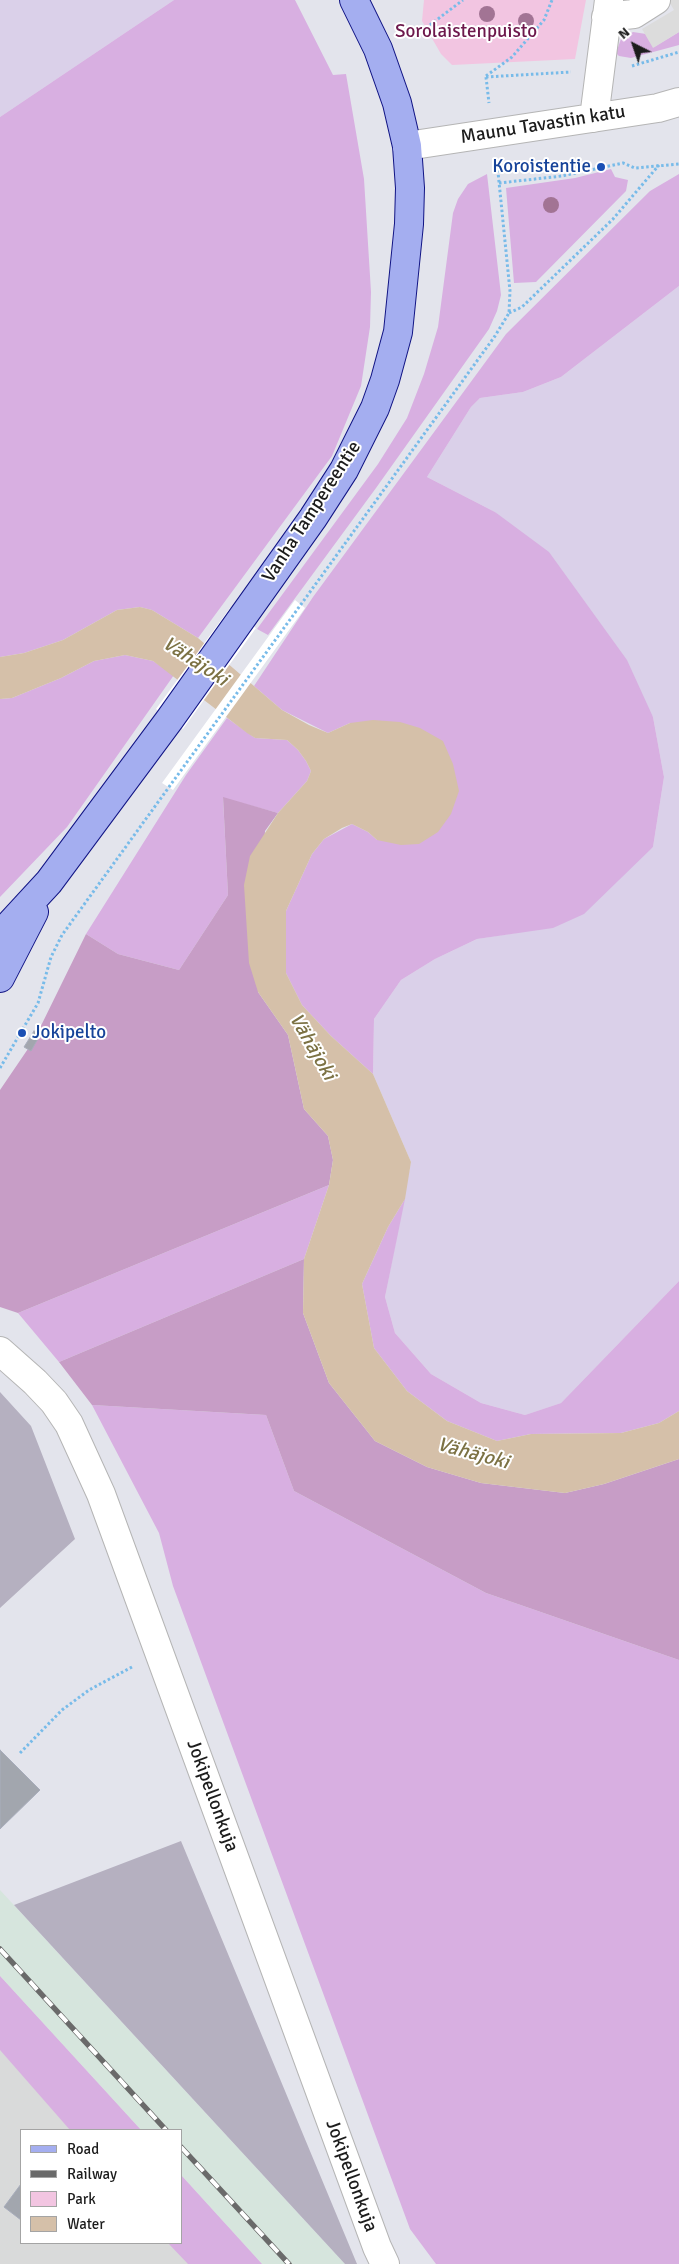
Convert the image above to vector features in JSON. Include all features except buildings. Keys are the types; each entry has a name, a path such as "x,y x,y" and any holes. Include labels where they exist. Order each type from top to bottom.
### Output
{"main road":[{"name":"Vanha Tampereentie","path":"0,935 49,882 242,618 344,470 375,408 386,380 398,332 409,224 410,188 407,146 397,103 378,50 354,0"},
{"name":"Vanha Tampereentie","path":"0,978 49,882"}],"street":[{"path":"594,118 608,9 634,14 656,0"},
{"name":"Maunu Tavastin katu","path":"407,146 658,108 679,102"},
{"name":"Jokipellonkuja","path":"0,1352 36,1382 70,1424 101,1494 377,2247 385,2264"}],"path":[{"path":"418,34 463,0"},
{"path":"552,0 544,20 518,50 486,77 571,72"},
{"path":"631,66 679,52"},
{"path":"0,1068 38,1003 52,957 62,935 495,336 508,313 510,291 499,183 562,176 624,163 635,168 679,164"},
{"path":"508,313 522,307 613,220 659,165"},
{"path":"20,1753 62,1710 89,1690 160,1655"}],"shaded area":[{"path":"0,0 174,0 0,117"},
{"path":"174,0 295,0 333,75 346,74 364,179 371,292 370,327 361,386 332,456 198,638 152,610 140,607 117,610 63,640 24,653 0,657 0,117"},
{"path":"668,0 679,0 679,32 653,48 642,29 674,10"},
{"path":"633,32 646,34 654,47 679,32 679,45 631,58 619,56 616,53 621,39"},
{"path":"611,169 615,177 628,180 626,191 536,282 514,283 506,188 575,178"},
{"path":"487,174 501,295 497,311 489,329 268,635 257,629 378,464 407,418 424,374 438,327 453,213 458,199 468,184"},
{"path":"679,174 679,286 561,377 523,392 480,398 471,407 427,477 495,512 549,552 627,660 653,717 664,777 653,847 584,914 553,928 477,939 435,959 401,980 374,1019 373,1074 331,1036 302,1005 286,973 286,911 312,854 324,839 352,824 368,832 377,840 350,723 328,733 282,710 254,686 313,597 506,334 650,191"},
{"path":"679,286 679,1281 561,1403 525,1415 481,1403 431,1374 395,1333 385,1297 411,1162 373,1074 374,1019 401,980 435,959 477,939 515,933 653,847 664,777 653,717 495,512 427,477 471,407 480,398 523,392 561,377"},
{"path":"125,655 153,661 174,675 67,827 0,897 0,699 12,698 61,678 94,661"},
{"path":"227,718 255,738 287,740 298,750 311,771 307,781 278,813 223,798 228,895 179,970 118,954 86,934 186,775"},
{"path":"223,797 278,813 265,831 258,992 288,1035 304,1109 328,1136 333,1160 329,1185 18,1313 0,1307 0,1090 34,1040 86,934 118,954 179,970 228,895"},
{"path":"329,1185 304,1259 59,1362 18,1313"},
{"path":"405,1199 385,1297 395,1333 431,1374 481,1403 525,1415 561,1403 679,1281 679,1411 659,1423 621,1433 531,1434 497,1441 447,1421 407,1391 374,1348 362,1284 388,1227"},
{"path":"304,1259 303,1313 329,1383 375,1441 427,1467 481,1483 565,1493 604,1484 679,1459 679,1660 486,1593 294,1491 266,1415 92,1405 59,1362"},
{"path":"0,1392 31,1426 75,1539 0,1608"},
{"path":"92,1405 266,1415 294,1491 486,1593 679,1660 679,2264 436,2264 410,2229 173,1586 159,1533"},
{"path":"181,1841 357,2264 345,2264 14,1905"},
{"path":"0,1890 345,2264 262,2264 182,2176 182,2129 140,2129 0,1976"},
{"path":"0,1976 140,2129 20,2129 20,2244 182,2244 182,2176 262,2264 0,2264"},
{"path":"0,1976 140,2129 69,2129 0,2050"},
{"path":"182,2176 262,2264 188,2264 169,2244 182,2244"}],"green space":[{"name":"Sorolaistenpuisto","path":"424,0 586,0 575,59 452,65 441,54 422,21"}],"water":[{"name":"Vähäjoki","path":"140,607 152,610 198,638 282,710 309,725 328,733 350,723 373,720 400,722 420,728 443,741 453,764 459,791 451,814 438,832 419,844 401,845 377,840 368,832 352,824 342,828 324,839 312,854 286,911 286,973 302,1005 331,1036 373,1074 411,1162 405,1199 388,1227 362,1284 374,1348 407,1391 447,1421 497,1441 531,1434 621,1433 659,1423 679,1411 679,1459 604,1484 565,1493 481,1483 427,1467 375,1441 329,1383 303,1313 304,1259 329,1185 333,1160 328,1136 304,1109 288,1035 258,992 249,963 244,885 250,856 278,813 307,781 311,771 298,750 287,740 255,738 153,661 125,655 94,661 61,678 12,698 0,699 0,657 24,653 63,640 117,610"}],"pier":[{"path":"295,600 305,608 173,790 162,783"},
{"path":"230,608 256,628 183,729 156,709"}],"railway":[{"path":"0,1949 165,2129"},
{"path":"182,2148 289,2264"}],"place":[{"name":"Koroistentie","path":"601,167"},
{"name":"Jokipelto","path":"22,1033"}]}
